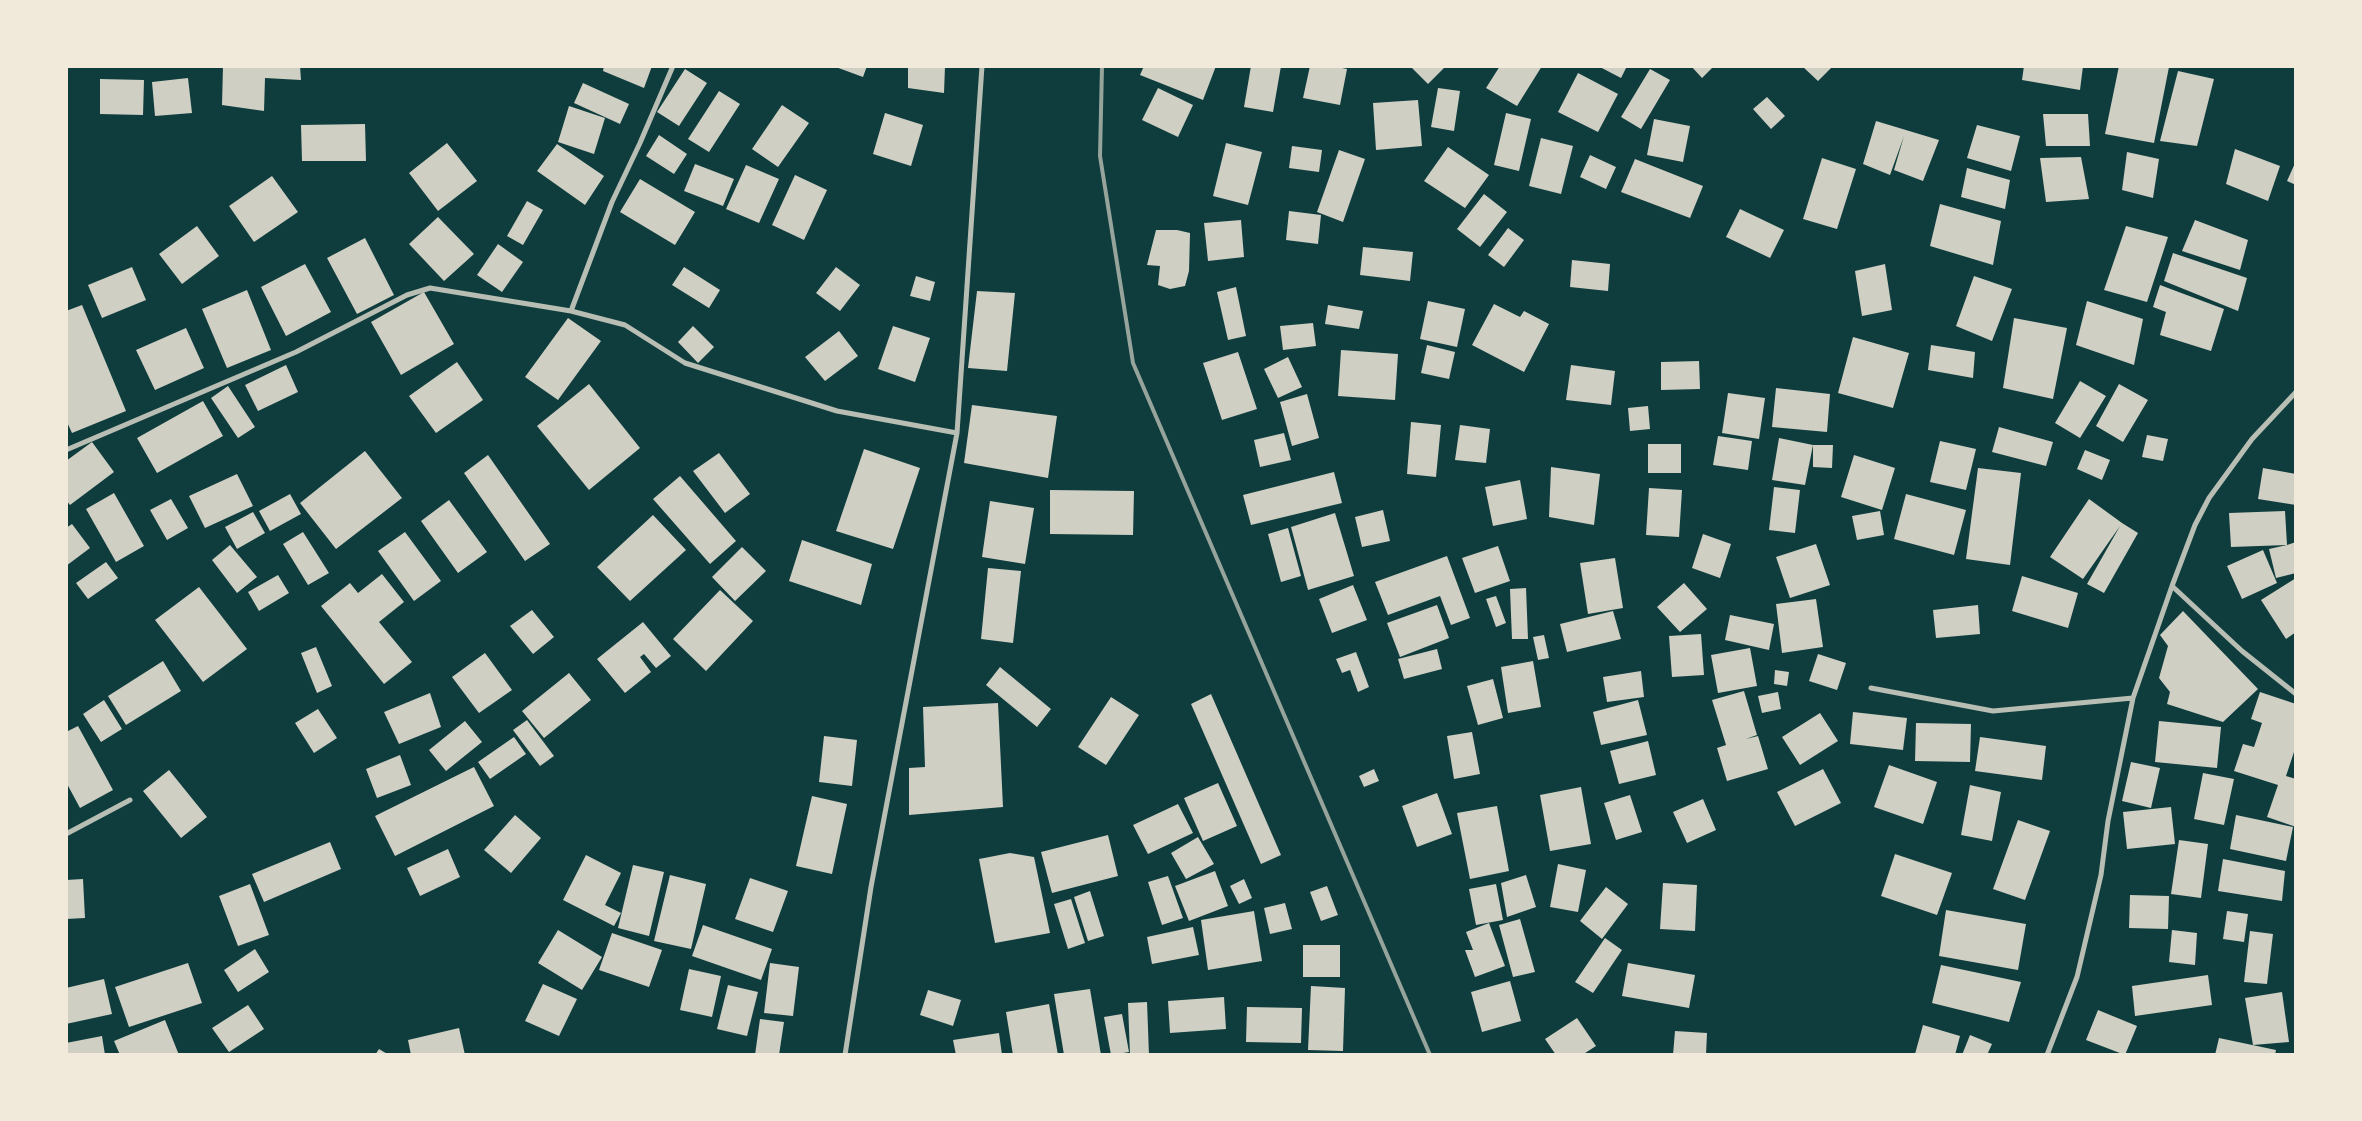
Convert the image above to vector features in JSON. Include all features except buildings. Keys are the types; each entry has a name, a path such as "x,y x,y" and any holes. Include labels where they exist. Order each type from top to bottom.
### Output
{"street":[{"path":"571,310 612,202 673,66"},
{"path":"845,1055 871,887 958,433 982,66"},
{"path":"66,450 296,352 407,294 430,288 571,310 625,325 685,363 837,411 958,433"},
{"path":"2047,1055 2077,977 2101,875 2108,821 2133,698 2172,586 2208,498 2252,439 2296,392"},
{"path":"2172,586 2242,651 2296,694"},
{"path":"1871,688 1993,711 2133,698"},
{"path":"66,834 130,800"}],"railway":[{"path":"1102,66 1100,156 1133,363 1430,1055"}]}
